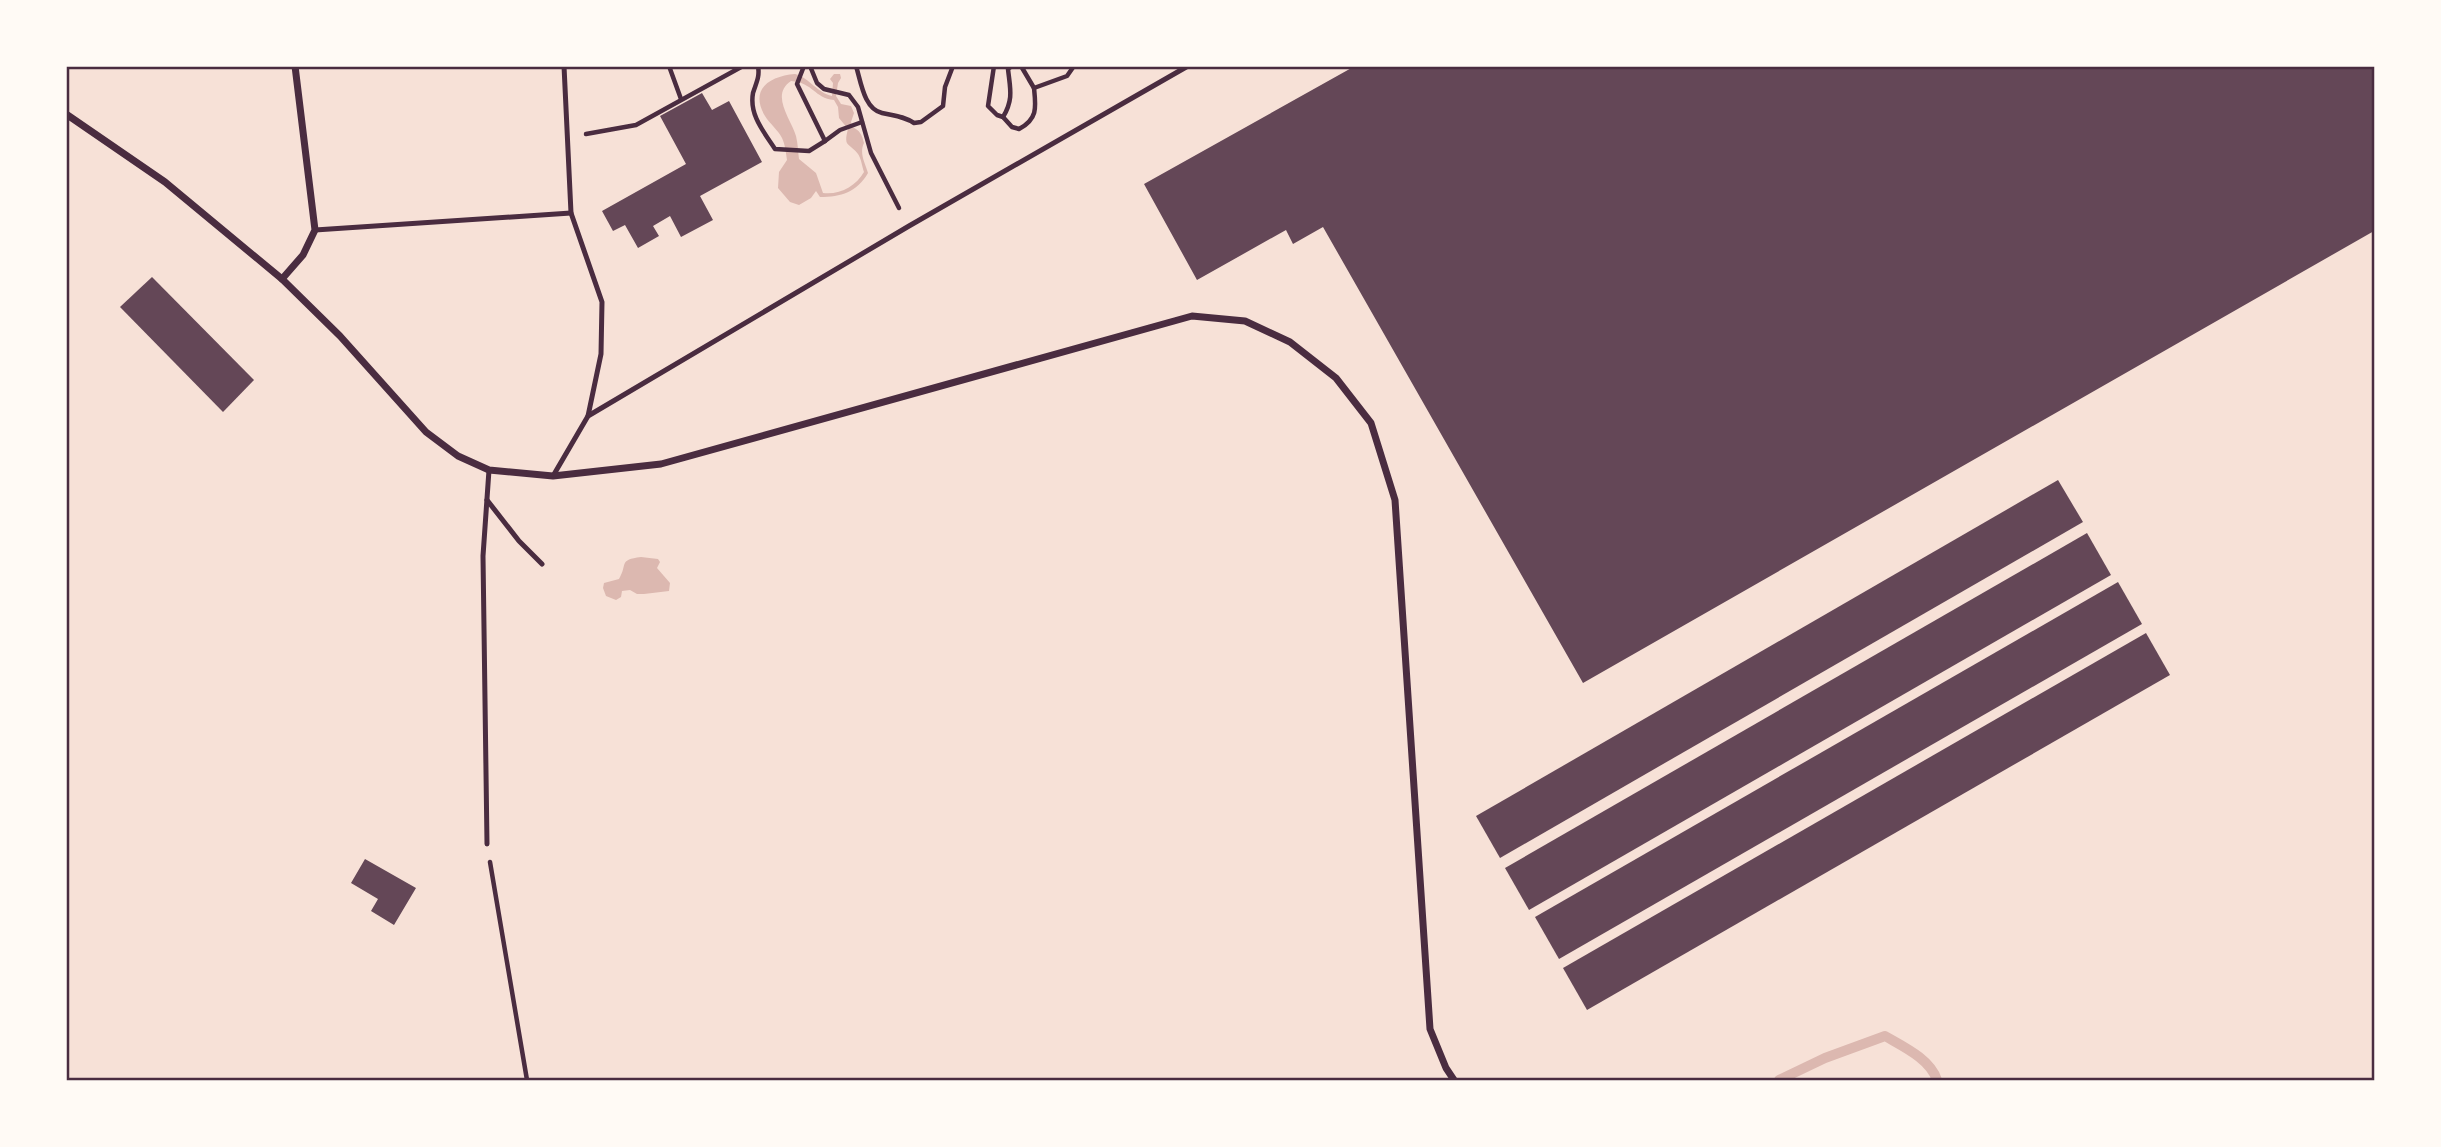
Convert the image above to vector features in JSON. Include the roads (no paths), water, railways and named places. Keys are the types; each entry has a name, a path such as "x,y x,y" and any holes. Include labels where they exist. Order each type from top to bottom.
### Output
{"street":[{"path":"282,279 303,255 315,230 295,66"},
{"path":"66,114 165,182 282,279 340,336 426,432 458,456 489,470 553,476 661,464 1192,316 1245,321 1290,342 1336,378 1371,423 1395,500 1430,1029 1446,1068 1454,1080"}],"lane":[{"path":"553,476 588,416 601,354 601,302 571,213 564,66"},
{"path":"588,416 909,226 1188,66"},
{"path":"315,230 571,213"},
{"path":"487,844 483,556 489,470"},
{"path":"486,500 519,541 542,564"}],"waterway":[{"path":"1779,1080 1825,1058 1885,1036 1922,1060 1937,1080"}]}
